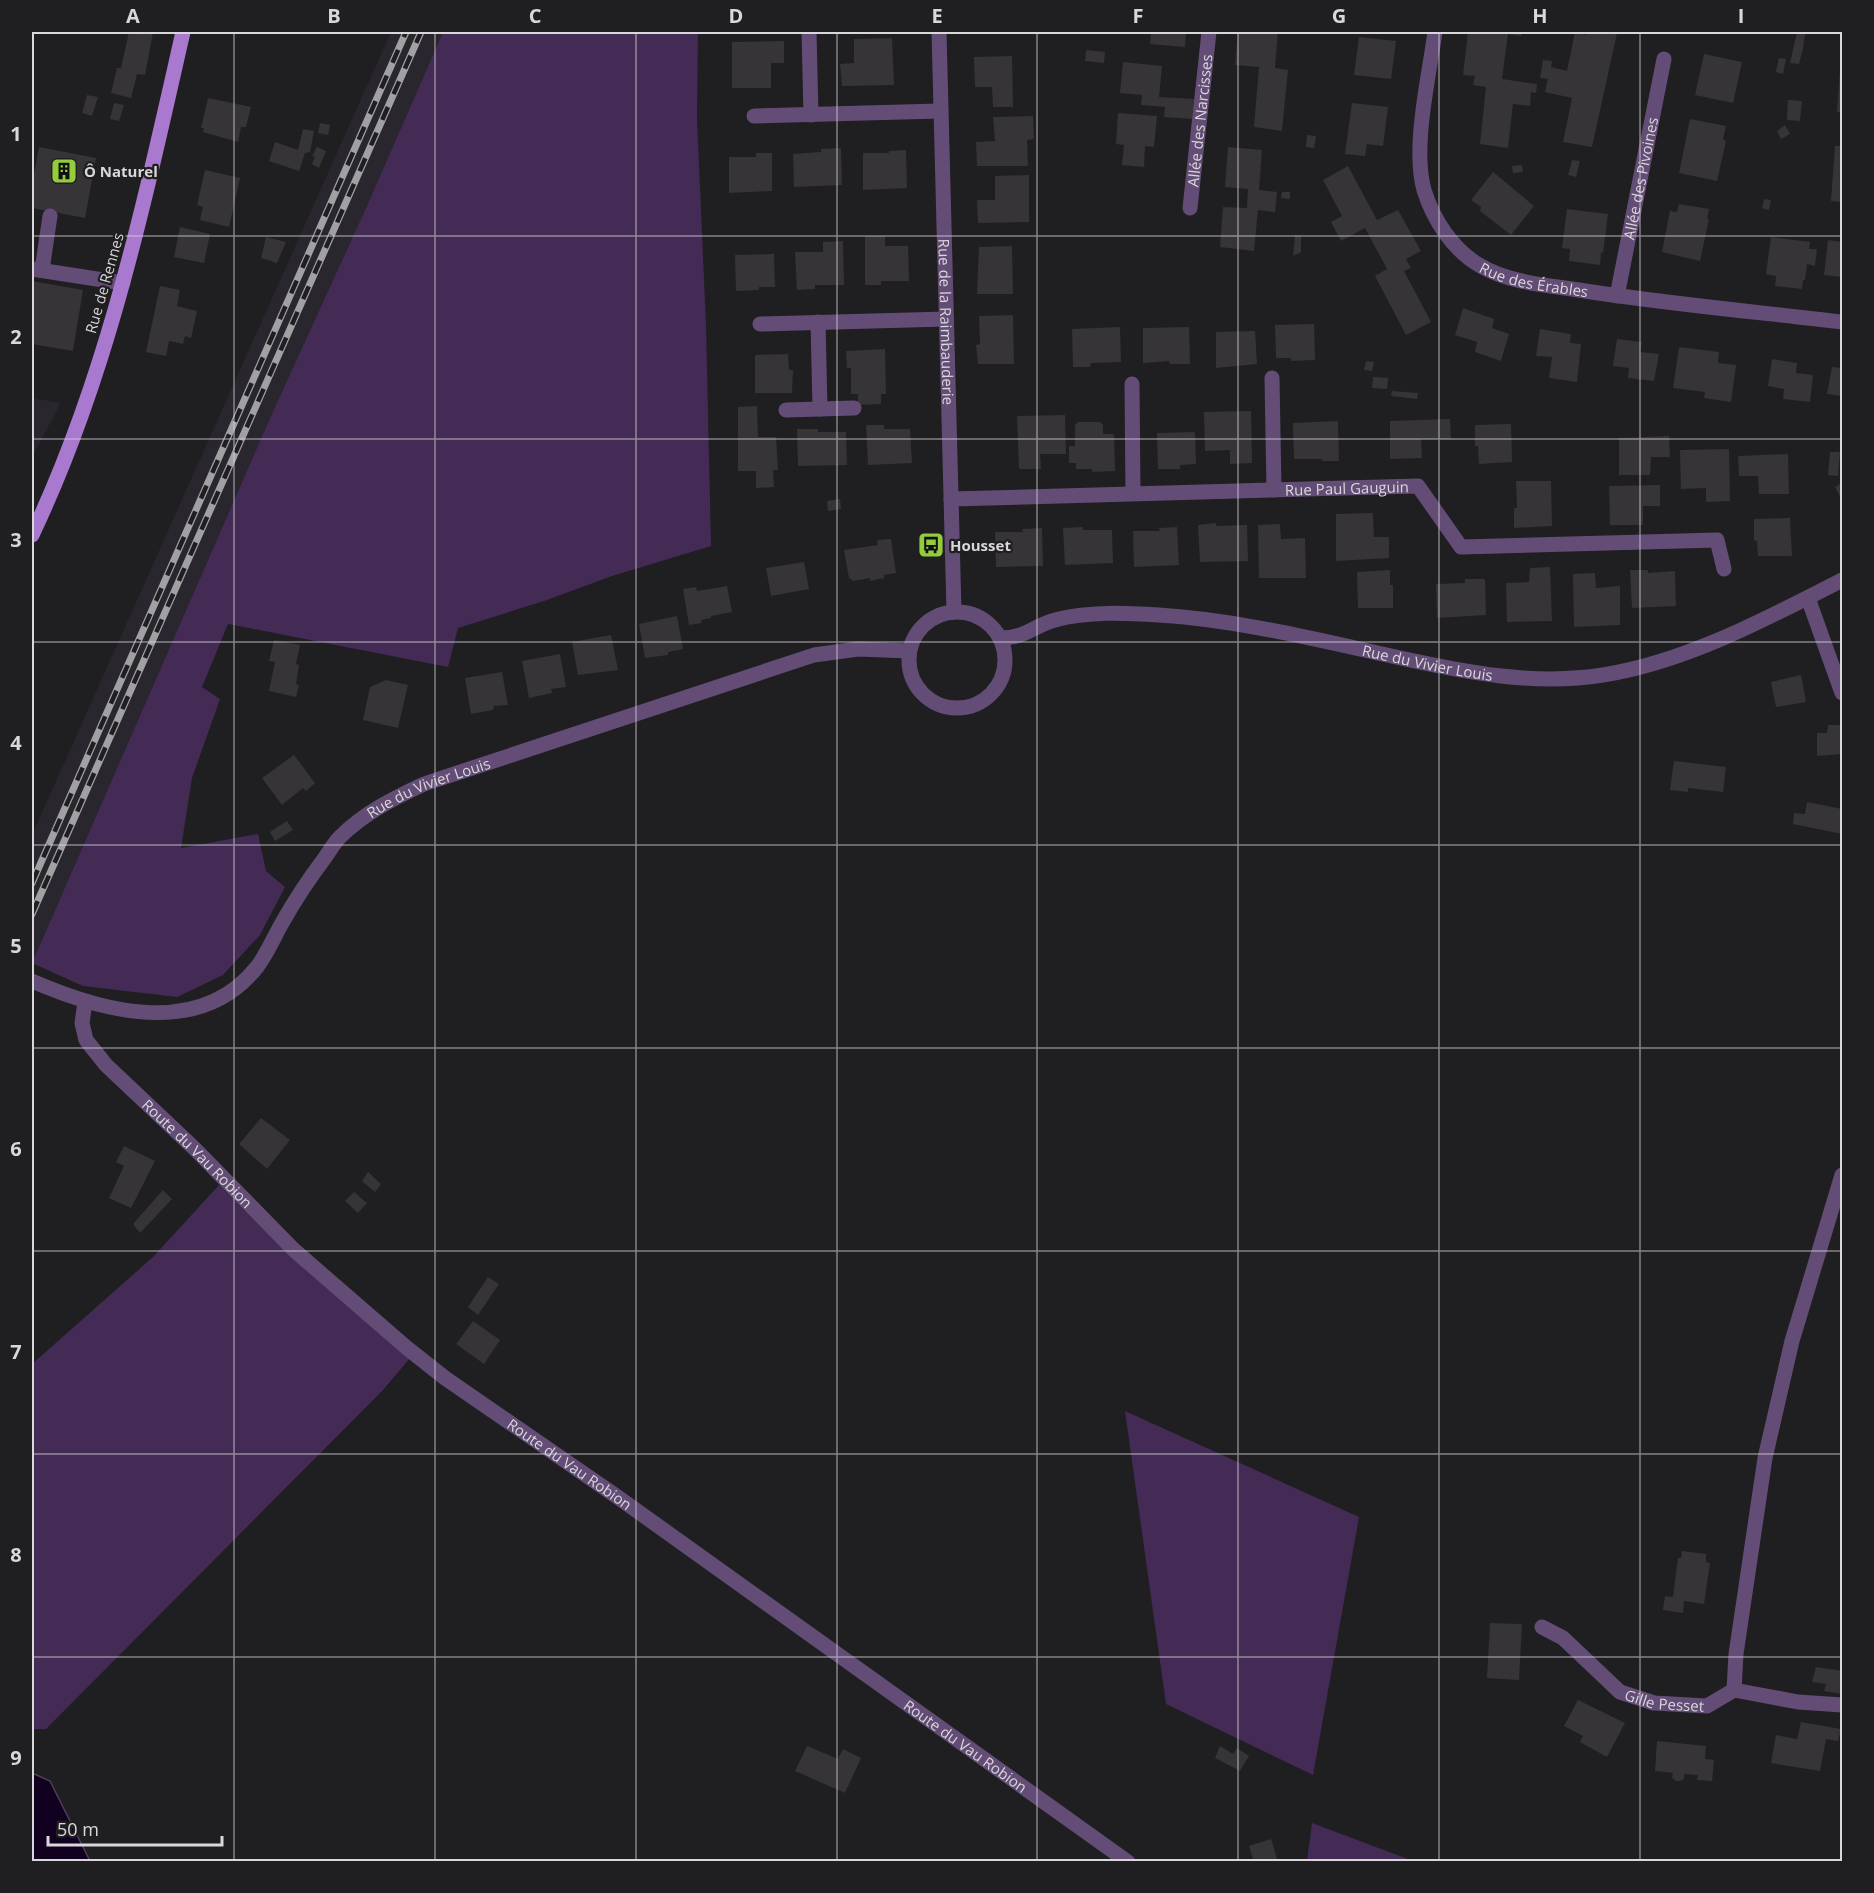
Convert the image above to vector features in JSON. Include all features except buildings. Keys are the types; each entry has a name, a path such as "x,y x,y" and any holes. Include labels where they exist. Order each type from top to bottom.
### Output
{"main road":[{"name":"Rue de Rennes","path":"32,535 89,396 123,283 138,230 183,32"}],"street":[{"path":"809,32 811,115"},
{"name":"Rue de la Raimbauderie","path":"939,32 954,612"},
{"name":"Allée des Narcisses","path":"1190,208 1209,32"},
{"name":"Rue des Érables","path":"1435,32 1420,141 1420,163 1428,202 1440,225 1466,255 1478,264 1503,277 1617,296 1842,322"},
{"name":"Allée des Pivoines","path":"1617,296 1664,60"},
{"path":"754,116 940,111"},
{"path":"50,216 37,269 123,283"},
{"path":"760,324 946,319"},
{"path":"818,322 820,409"},
{"path":"1272,378 1274,490"},
{"path":"1132,384 1133,493"},
{"path":"786,410 854,408"},
{"name":"Rue Paul Gauguin","path":"951,499 1418,486 1461,547 1717,540 1724,569"},
{"name":"Rue du Vivier Louis","path":"1000,638 1016,638 1044,623 1079,615 1160,615 1262,629 1472,673 1514,678 1558,679 1616,673 1664,660 1746,627 1842,580"},
{"path":"1808,598 1842,693"},
{"path":"954,612 976,615 994,629 1000,638 1005,650 1006,664 1003,677 988,698 977,705 964,708 944,707 927,698 917,689 908,664 909,651 912,641 925,624 933,618 954,612"},
{"name":"Rue du Vivier Louis","path":"32,981 85,1002 150,1013 170,1014 190,1011 222,997 237,987 258,967 300,891 340,837 380,805 424,784 814,656 858,649 909,651"},
{"name":"Route du Vau Robion","path":"85,1002 82,1023 86,1040 106,1065 195,1149 294,1250 407,1348 445,1378 629,1505 1128,1862"},
{"path":"1842,1175 1792,1341 1765,1458 1736,1654 1734,1690 1798,1702 1842,1705"},
{"name":"Gille Pesset","path":"1542,1627 1563,1638 1620,1692 1654,1703 1707,1706 1734,1690"}],"shaded area":[{"path":"391,32 443,32 270,418 32,963 32,835"},
{"path":"443,32 698,32 697,119 706,325 711,546 612,576 547,600 458,628 448,667 228,624 202,687 220,699 192,778 181,848 258,834 266,871 285,887 260,935 223,975 177,997 83,986 32,963 270,418"},
{"path":"32,398 61,403 32,457"},
{"path":"219,1185 289,1255 410,1358 383,1390 46,1729 32,1729 32,1364 153,1257"},
{"path":"1125,1411 1359,1517 1313,1775 1166,1704"},
{"path":"32,1773 50,1781 90,1861 32,1861"},
{"path":"1312,1823 1413,1861 1307,1861"}],"railway":[{"path":"32,883 406,32"},
{"path":"32,914 421,32"}],"place":[{"name":"Ô Naturel","path":"64,171"},
{"name":"Housset","path":"931,545"}]}
